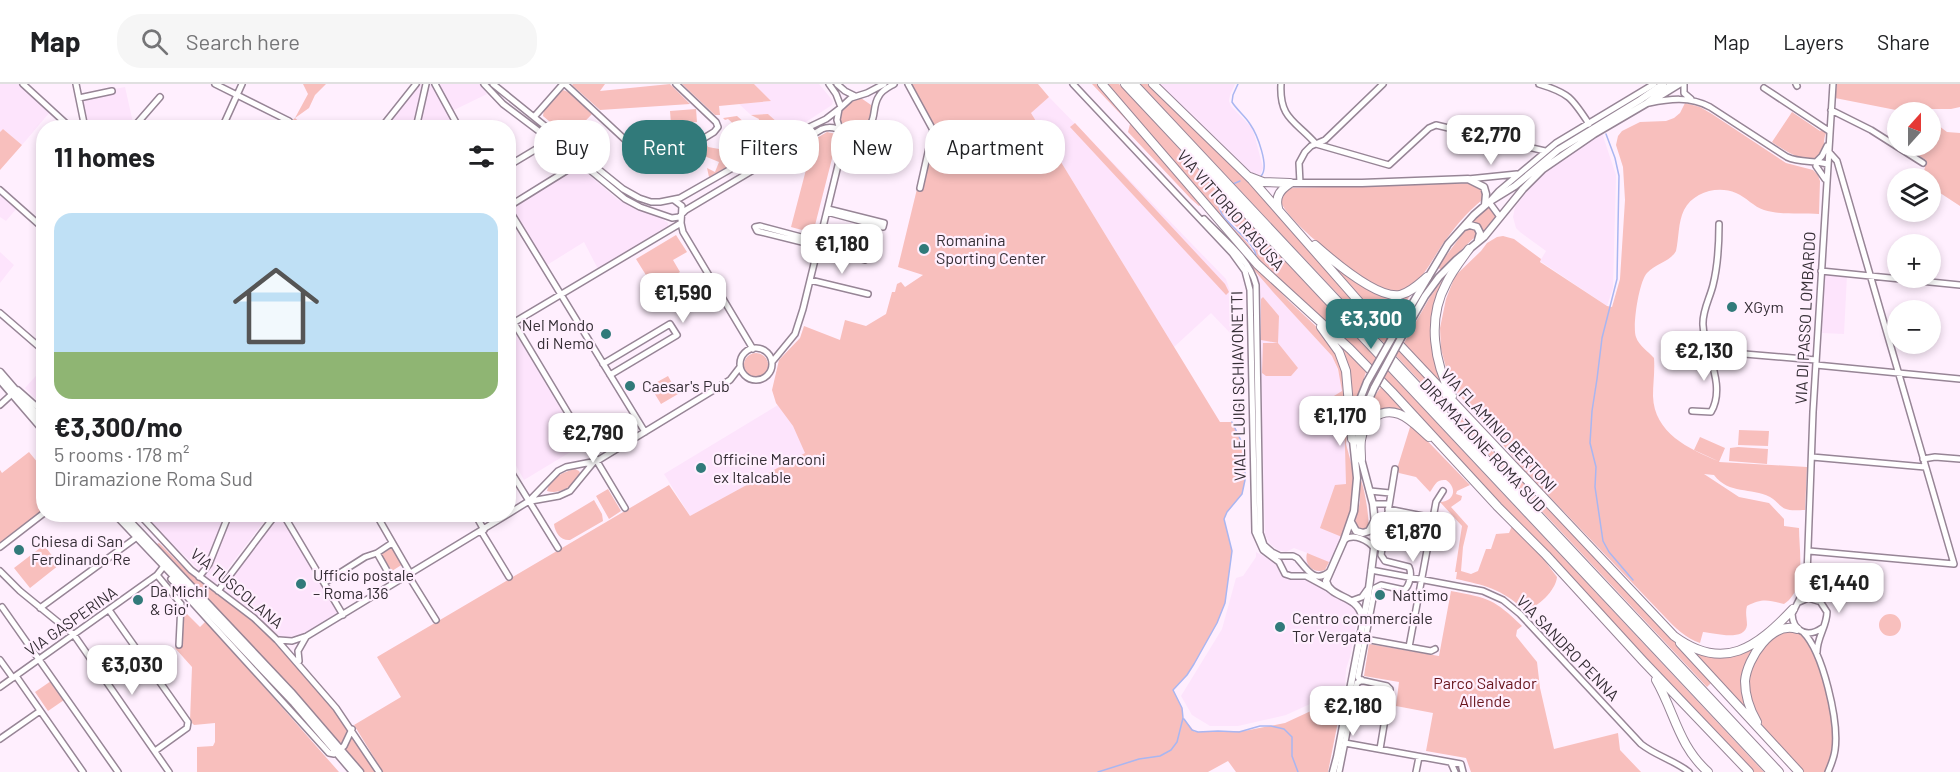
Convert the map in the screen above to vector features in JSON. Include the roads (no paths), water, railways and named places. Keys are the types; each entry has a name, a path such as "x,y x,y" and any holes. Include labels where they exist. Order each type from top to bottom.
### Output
{"highway":[{"name":"VIA VITTORIO RAGUSA","path":"1102,84 1155,143 1238,243 1357,356 1643,661"},
{"name":"DIRAMAZIONE ROMA SUD","path":"1125,84 1771,772"},
{"name":"DIRAMAZIONE ROMA SUD","path":"1134,84 1779,772"},
{"name":"VIA FLAMINIO BERTONI","path":"1153,84 1243,171 1361,304 1665,627"},
{"path":"1243,171 1260,181 1290,183"},
{"path":"1281,212 1277,205 1278,196 1281,190 1290,183"},
{"path":"1288,221 1337,263 1381,293 1393,295 1405,293 1427,277"},
{"path":"1463,412 1453,398 1443,374 1437,354 1434,324 1444,286 1472,247"},
{"path":"1307,310 1334,344 1345,366 1352,439"},
{"path":"1361,459 1361,440 1365,427 1373,418 1384,413 1395,413 1402,416 1448,451"},
{"path":"1665,627 1691,647 1710,652 1730,653 1758,642 1795,606"},
{"path":"1665,627 1799,772"},
{"path":"1782,754 1752,714 1745,681 1753,657 1770,637 1785,627 1800,630"},
{"path":"1643,661 1662,689 1683,740 1708,772"},
{"path":"1643,661 1749,772"}],"main road":[{"path":"1333,772 1358,676 1363,617 1375,549 1373,504 1358,446 1359,430 1366,403 1399,333 1427,277 1448,244 1470,218 1518,184 1539,164 1568,143 1663,84"},
{"path":"1363,617 1359,608 1351,600 1331,590 1326,582 1351,521 1357,482 1352,439 1357,407 1367,382 1435,283 1486,235 1523,189 1552,161 1647,103 1672,84"},
{"path":"1290,183 1468,178 1484,187 1487,204"},
{"path":"1459,232 1469,225 1477,227 1480,236 1472,247"},
{"path":"0,372 36,421"},
{"path":"0,380 36,415"},
{"path":"1351,521 1356,531 1363,533 1369,531 1375,520"},
{"name":"VIA TUSCOLANA","path":"123,522 150,547 291,692 353,772"},
{"name":"VIA TUSCOLANA","path":"130,522 164,566 360,772"}],"street":[{"path":"22,84 62,120"},
{"path":"76,84 84,120"},
{"path":"215,84 288,120"},
{"path":"226,120 242,84"},
{"path":"387,120 416,84"},
{"path":"418,120 426,84"},
{"path":"435,84 455,120"},
{"path":"484,84 501,102 534,128"},
{"path":"493,84 538,120"},
{"path":"534,117 564,84 648,161 655,164 665,162 718,128 716,122 676,84"},
{"path":"829,84 837,94 840,108 837,120"},
{"path":"837,84 845,91 869,99 875,108"},
{"path":"605,174 629,193 651,202 671,201 689,194 778,142 826,119 857,96 884,84"},
{"path":"872,120 876,99 880,93 894,84"},
{"path":"908,84 933,129 920,188"},
{"name":"VIALE LUIGI SCHIAVONETTI","path":"1075,84 1235,256 1247,276 1250,290 1257,540 1263,550 1279,562 1285,574 1306,576 1331,590"},
{"name":"VIALE LUIGI SCHIAVONETTI","path":"1075,84 1239,255 1252,273 1256,287 1260,533 1263,543 1268,548 1278,555 1297,558 1314,576 1323,576 1329,572"},
{"path":"1281,84 1281,102 1284,111 1316,144 1389,165 1436,124 1545,151"},
{"path":"1370,84 1376,90"},
{"path":"1300,183 1300,159 1309,147 1326,140 1383,84"},
{"path":"1540,84 1566,94 1573,100 1589,124"},
{"path":"1500,217 1487,204 1545,151 1653,84"},
{"path":"1647,103 1682,84 1684,93 1695,101 1710,107 1784,156 1797,161 1827,164"},
{"name":"VIA DI PASSO LOMBARDO","path":"1795,606 1805,586 1809,553 1816,362 1833,84"},
{"path":"1764,88 1829,131"},
{"path":"79,98 112,91"},
{"path":"501,102 508,96"},
{"path":"140,120 160,97"},
{"path":"1647,103 1671,99 1695,101"},
{"path":"1831,110 1871,130 1923,163"},
{"path":"668,217 677,218 822,129 831,126"},
{"path":"1816,164 1828,142"},
{"path":"516,161 534,150"},
{"path":"1809,553 1954,564 1837,161 1828,151"},
{"path":"1816,164 1826,182"},
{"path":"516,202 561,174"},
{"path":"595,174 627,201 668,217 678,224 753,349"},
{"path":"730,380 765,378 771,371 772,362 797,330 836,174"},
{"path":"1468,178 1505,177 1519,174"},
{"path":"0,190 36,222"},
{"path":"516,321 678,224 682,213 681,204 671,201"},
{"path":"668,217 664,208 671,201"},
{"path":"827,211 869,221"},
{"path":"516,220 645,432"},
{"path":"1692,411 1711,412 1713,408 1716,379 1704,333 1703,320 1716,271 1719,224"},
{"path":"819,244 759,225 755,227 759,232 819,244 864,254 868,257 865,260 819,244"},
{"path":"1821,271 1960,285"},
{"path":"1247,276 1256,287"},
{"path":"810,280 868,294"},
{"path":"0,313 36,344"},
{"path":"603,364 670,324 677,335 610,375"},
{"path":"516,332 625,508"},
{"path":"641,342 647,353"},
{"path":"516,509 529,501 558,471 595,461 730,380 740,367 748,350 766,352 781,349"},
{"path":"1709,351 1797,358 1899,373 1960,379"},
{"path":"766,352 772,362"},
{"path":"740,367 747,378"},
{"path":"0,405 13,391 36,407"},
{"path":"1812,457 1925,467"},
{"path":"1923,459 1935,457 1960,459"},
{"path":"529,501 570,491 595,461"},
{"path":"577,466 583,469 583,476"},
{"path":"1339,772 1374,590 1378,585 1404,590 1408,586 1409,567 1382,559 1380,554 1395,469"},
{"path":"516,480 558,548"},
{"path":"542,486 542,493 546,498"},
{"path":"1370,491 1390,493"},
{"path":"1409,647 1437,498 1443,491"},
{"path":"1373,504 1433,518"},
{"path":"0,547 36,519"},
{"name":"VIA TUSCOLANA","path":"146,522 198,577 254,618 278,640 352,729 379,772"},
{"path":"198,577 209,564 226,522"},
{"path":"218,591 270,522"},
{"path":"288,522 343,615"},
{"path":"380,522 436,620"},
{"path":"478,522 509,577"},
{"path":"278,640 292,641 307,636 495,522"},
{"path":"40,608 137,537"},
{"path":"1344,540 1356,537 1370,543 1375,549"},
{"path":"150,547 158,541 164,541"},
{"path":"324,582 392,543"},
{"path":"377,553 394,583"},
{"name":"VIA DI PASSO LOMBARDO","path":"1809,553 1813,588 1820,602"},
{"path":"1280,566 1288,556"},
{"name":"VIA GASPERINA","path":"0,687 157,575 164,566"},
{"name":"VIA SANDRO PENNA","path":"1371,570 1481,590 1507,603 1520,614 1638,741 1654,753 1689,772"},
{"path":"0,571 40,608 74,635 169,772"},
{"path":"157,575 162,574 171,579 192,595"},
{"path":"157,575 182,603 179,645"},
{"name":"VIA TUSCOLANA","path":"171,579 329,753 339,751"},
{"path":"1351,600 1362,597 1367,591"},
{"path":"1818,653 1792,621 1795,606 1808,598 1820,602 1827,612 1825,624 1818,638 1818,653 1836,735 1833,759 1828,772"},
{"path":"2,607 118,772"},
{"path":"109,610 188,722 187,728 155,751"},
{"path":"1800,630 1810,634 1822,628"},
{"path":"299,663 298,651 307,636"},
{"path":"232,637 250,665"},
{"path":"1365,639 1431,651 1435,649"},
{"path":"0,660 15,677 83,772"},
{"path":"1358,676 1387,686 1391,691 1380,749"},
{"path":"0,739 40,711"},
{"path":"339,751 352,729"},
{"path":"1345,743 1461,764 1463,772"},
{"path":"1416,772 1419,757"},
{"path":"1451,762 1455,772"}],"waterway":[{"path":"1238,84 1232,102 1250,124 1259,142 1264,165 1261,176"},
{"path":"1606,134 1619,176 1617,279 1602,338 1590,443 1596,467 1595,487 1603,541 1609,552 1633,580"},
{"path":"1233,184 1240,181"},
{"path":"1222,195 1219,203 1220,211 1252,247 1256,255"},
{"path":"1098,772 1139,759 1160,756 1171,750 1177,742 1183,718 1182,708 1173,690 1194,664 1217,623 1225,603 1232,551 1224,519 1242,494 1245,480 1245,449 1232,422"},
{"path":"1184,719 1192,730 1198,732 1239,732 1260,726 1284,729 1292,737 1292,756 1298,772"}],"place":[{"name":"Romanina Sporting Center","path":"924,249"},
{"name":"XGym","path":"1732,307"},
{"name":"Nel Mondo di Nemo","path":"606,334"},
{"name":"Caesar's Pub","path":"630,386"},
{"name":"Officine Marconi ex Italcable","path":"701,468"},
{"name":"Chiesa di San Ferdinando Re","path":"19,550"},
{"name":"Ufficio postale – Roma 136","path":"301,584"},
{"name":"Nattimo","path":"1380,595"},
{"name":"Da Michi & Gio'","path":"138,600"},
{"name":"Centro commerciale Tor Vergata","path":"1280,627"}],"park label":[{"name":"Parco Salvador Allende","path":"1485,692"}]}
